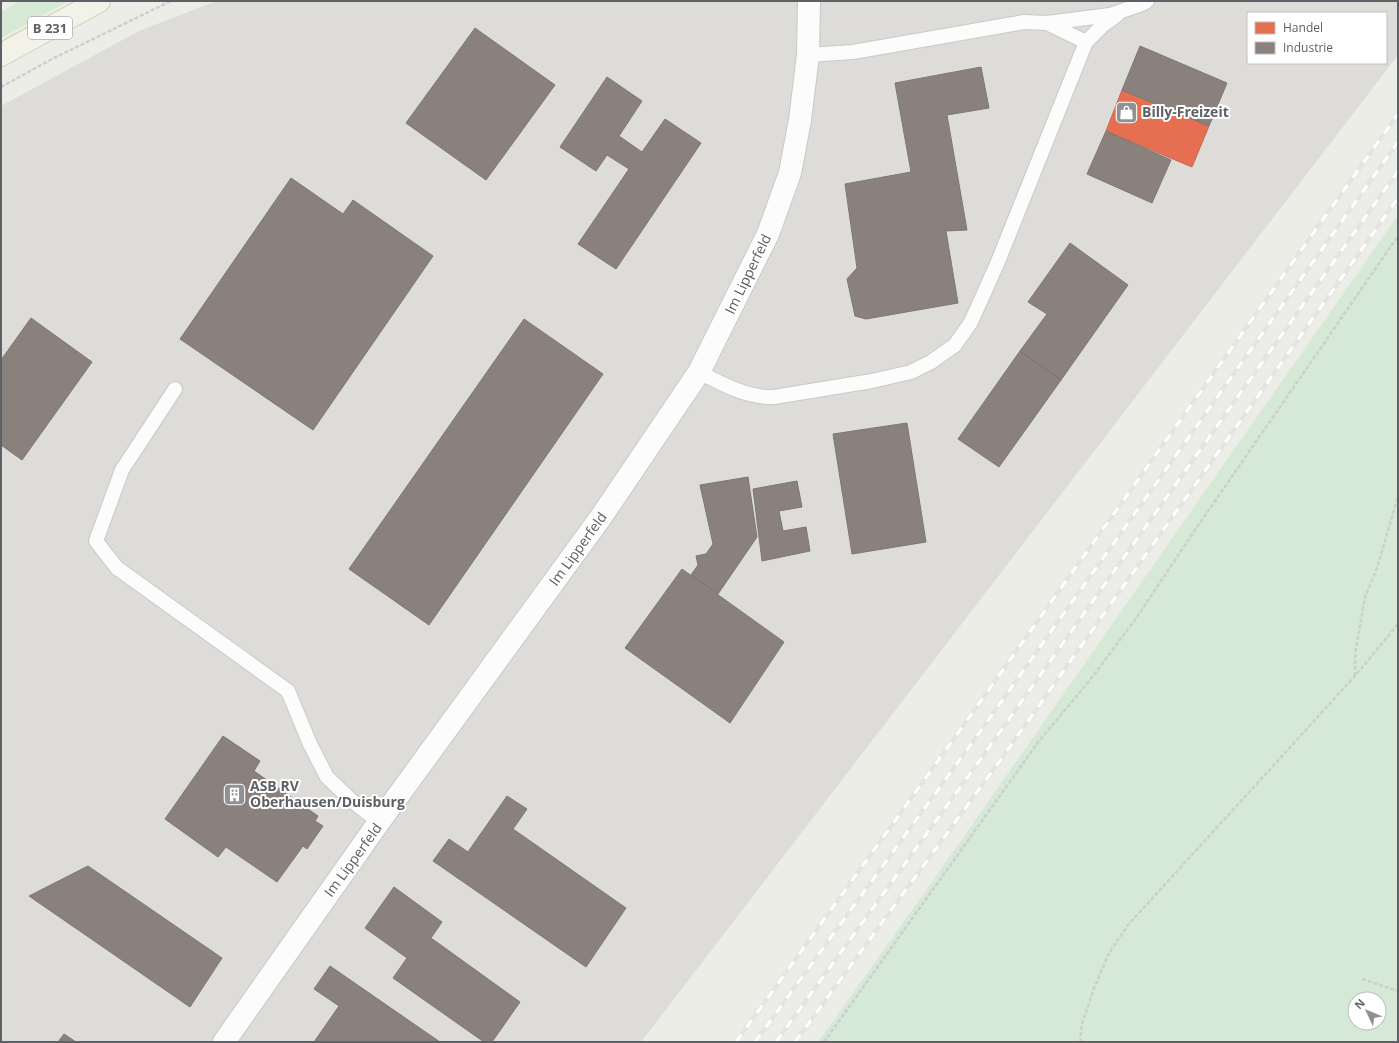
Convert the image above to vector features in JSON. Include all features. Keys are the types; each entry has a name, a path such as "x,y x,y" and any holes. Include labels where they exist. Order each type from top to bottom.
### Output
{"main road":[{"name":"B 231","path":"1,55 99,1"}],"street":[{"name":"Im Lipperfeld","path":"224,1042 380,822 601,517 699,372 768,234 790,173 800,120 808,55 810,1"}],"lane":[{"path":"808,55 853,52 1024,22 1047,23 1110,15 1147,1"},
{"path":"699,372 751,396 774,398 872,382 911,372 931,362 955,345 971,322 993,272 1086,42 1103,25 1124,10"},
{"path":"1047,23 1086,42"},
{"path":"175,389 122,470 96,540 117,568 288,690 310,744 327,777 351,800 380,822"}],"path":[{"path":"1,86 52,59 170,1"},
{"path":"824,1042 1039,741 1090,680 1137,617 1195,530 1398,236"},
{"path":"1355,676 1356,654 1365,597 1377,568 1398,496"},
{"path":"1080,1042 1082,1024 1092,991 1108,955 1128,925 1355,676 1398,624"},
{"path":"1362,979 1398,991"}],"shaded area":[{"path":"217,1 1398,1 1398,55 641,1042 1,1042 1,106 139,31"}],"green space":[{"path":"20,1 69,1 1,38 1,12"},
{"path":"1398,215 1398,1042 818,1042 927,889"}],"building: Handel":[{"path":"1122,90 1209,126 1192,167 1106,131"}],"building: Industrie":[{"path":"475,28 555,85 486,180 406,123"},
{"path":"1140,46 1227,83 1209,126 1122,90"},
{"path":"981,67 989,108 947,115 967,230 946,231 958,303 866,319 855,316 847,279 857,268 845,184 911,172 895,83"},
{"path":"607,77 642,101 619,136 642,152 665,119 701,143 616,269 578,244 629,169 607,155 596,171 560,147"},
{"path":"1106,131 1171,160 1152,203 1087,174"},
{"path":"291,178 343,214 353,200 433,256 313,430 180,339"},
{"path":"1070,243 1128,285 1061,380 1020,351 1047,314 1028,302"},
{"path":"31,318 92,362 22,460 1,445 1,360"},
{"path":"524,319 603,374 429,625 349,569"},
{"path":"1020,351 1061,380 999,467 958,439"},
{"path":"907,423 926,542 852,554 833,434"},
{"path":"748,477 757,537 718,594 691,575 698,565 696,556 706,554 713,544 700,485"},
{"path":"797,481 802,507 779,511 783,531 806,527 810,551 762,561 753,489"},
{"path":"682,569 784,642 730,723 625,648"},
{"name":"ASB RV Oberhausen/Duisburg","path":"223,736 260,761 254,771 318,816 315,821 323,826 307,849 303,846 277,882 226,847 218,857 165,819"},
{"path":"507,796 527,809 513,829 626,908 586,967 433,861 449,839 468,852"},
{"path":"88,866 222,958 190,1007 29,896"},
{"path":"394,887 442,922 431,938 520,1002 492,1042 484,1042 393,978 407,958 365,928"},
{"path":"330,966 440,1042 314,1042 339,1006 314,989"},
{"path":"64,1034 76,1042 58,1042"}],"railway":[{"path":"736,1042 963,726 1398,114"},
{"path":"755,1042 977,736 1398,142"},
{"path":"776,1042 990,746 1398,171"},
{"path":"795,1042 1004,755 1398,198"}],"place":[{"name":"Billy-Freizeit","path":"1126,112"},
{"name":"ASB RV Oberhausen/Duisburg","path":"234,794"}]}
